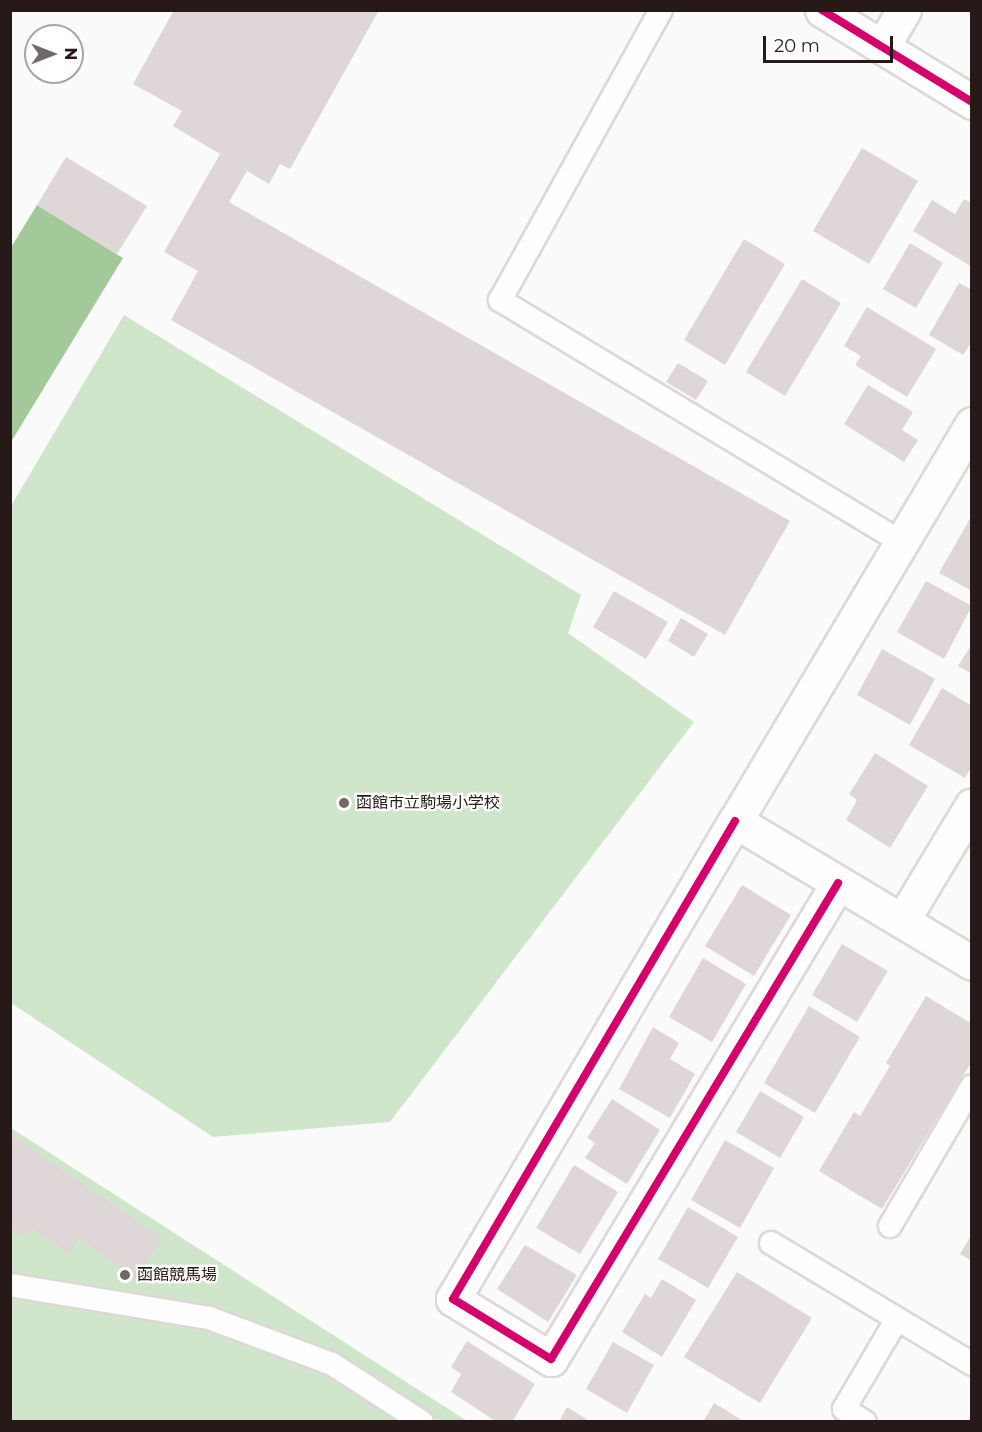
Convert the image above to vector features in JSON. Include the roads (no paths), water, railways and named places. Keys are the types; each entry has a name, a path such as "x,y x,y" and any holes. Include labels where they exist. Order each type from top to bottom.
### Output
{"street":[{"path":"822,10 972,102"},
{"path":"882,47 904,10"},
{"path":"838,883 551,1359 453,1299 901,542 966,444"},
{"path":"902,921 972,805"},
{"path":"735,821 972,963"}],"lane":[{"path":"661,10 500,300 901,542"},
{"path":"890,1226 972,1086"},
{"path":"771,1243 972,1364"},
{"path":"10,1285 209,1318 332,1364 422,1422"},
{"path":"864,1422 844,1409 897,1319"}],"place":[{"name":"函館市立駒場小学校","path":"344,803"},
{"name":"函館競馬場","path":"125,1275"}]}
